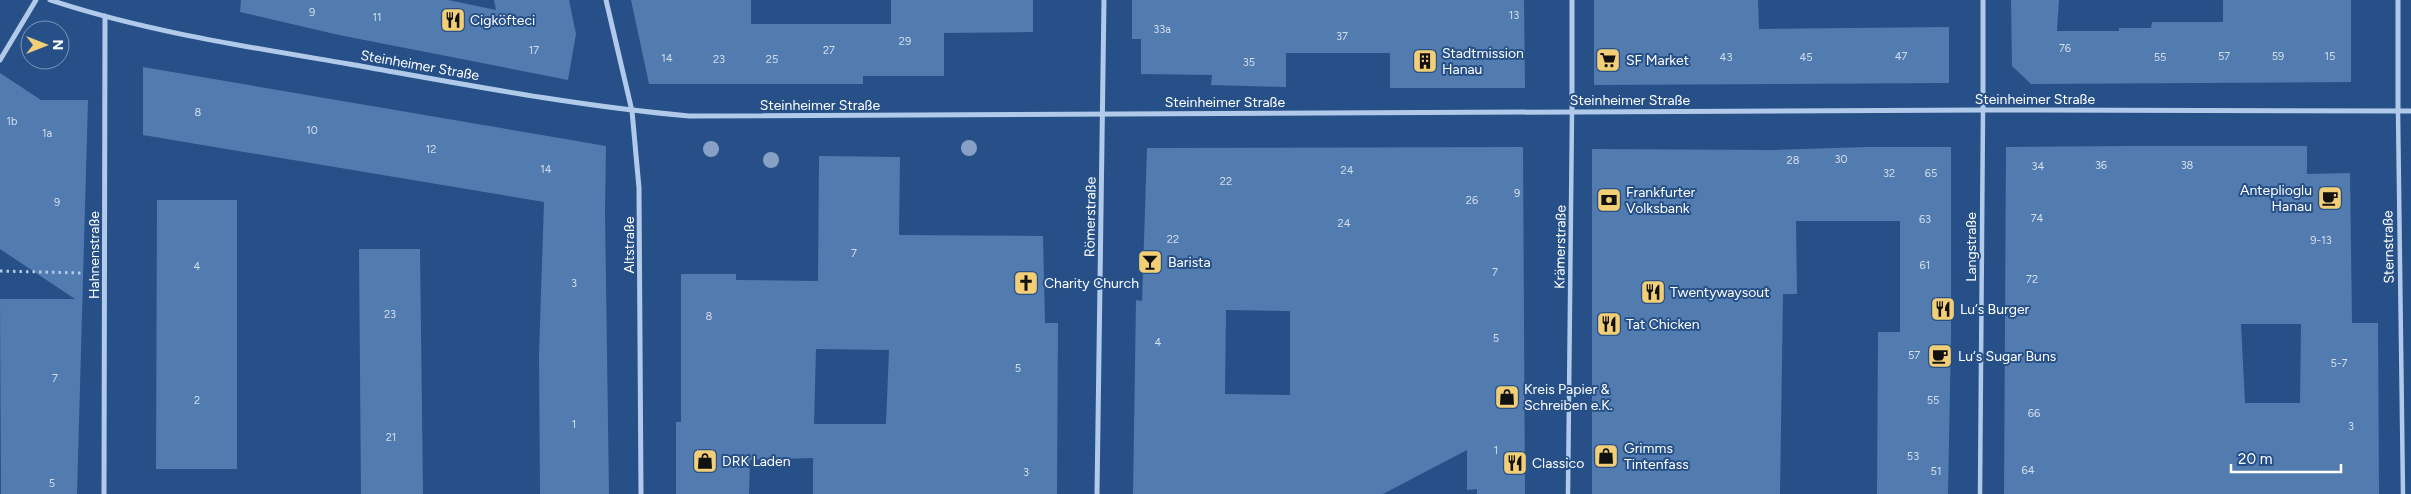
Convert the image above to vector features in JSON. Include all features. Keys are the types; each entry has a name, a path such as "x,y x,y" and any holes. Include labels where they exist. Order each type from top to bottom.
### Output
{"street":[{"path":"0,60 36,0"},
{"name":"Steinheimer Straße","path":"50,0 105,16 208,40 567,103 689,116 1572,111 2411,111"},
{"name":"Altstraße","path":"606,0 632,111 640,216 641,494"},
{"name":"Römerstraße","path":"1097,494 1104,0"},
{"name":"Krämerstraße","path":"1568,494 1572,0"},
{"name":"Langstraße","path":"1980,494 1983,0"},
{"name":"Sternstraße","path":"2398,0 2403,494"},
{"name":"Hahnenstraße","path":"104,494 105,16"}],"path":[{"path":"0,271 105,274"}],"building":[{"path":"241,0 448,0 496,10 494,0 569,0 576,34 568,80 339,35 240,12"},
{"path":"631,0 751,0 751,24 891,24 891,0 1033,0 1033,32 944,33 944,76 863,76 863,84 649,84"},
{"path":"1132,0 1524,0 1525,88 1390,88 1390,53 1286,53 1286,87 1211,85 1212,75 1141,74 1141,39 1132,39"},
{"path":"1594,0 1758,0 1759,29 1949,27 1949,83 1594,85"},
{"path":"2011,0 2059,0 2057,31 2119,31 2119,28 2151,28 2152,22 2223,22 2223,0 2351,0 2351,82 2031,84 2012,66"},
{"path":"143,67 606,146 605,212 609,494 540,494 539,354 544,202 143,135"},
{"path":"0,73 41,100 88,100 77,494 1,494 0,299 75,299 0,249"},
{"path":"2307,146 2307,174 2350,173 2352,323 2378,323 2379,494 2004,494 2006,147","holes":["2241,324 2301,324 2300,403 2245,403"]},
{"path":"1523,147 1525,494 1477,494 1477,489 1467,490 1467,450 1383,494 1133,494 1136,300 1142,301 1147,148","holes":["1226,310 1290,311 1290,395 1225,394"]},
{"path":"1951,147 1951,336 1948,494 1877,494 1878,332 1900,332 1900,221 1796,221 1797,294 1783,294 1780,494 1592,494 1592,149 1774,150"},
{"path":"819,156 900,157 899,235 1043,236 1045,323 1058,323 1057,494 813,494 813,458 750,460 749,494 676,494 676,422 681,422 681,274 736,274 736,280 818,281","holes":["816,349 889,350 886,424 814,424"]},
{"path":"157,200 237,200 237,469 156,469"},
{"path":"359,249 420,249 423,494 361,494"}],"place":[{"name":"Cigköfteci","path":"453,20"},
{"name":"SF Market","path":"1608,60"},
{"name":"Stadtmission Hanau","path":"1425,61"},
{"name":"Anteplioglu Hanau","path":"2330,198"},
{"name":"Frankfurter Volksbank","path":"1609,200"},
{"name":"Barista","path":"1150,262"},
{"name":"Charity Church","path":"1026,283"},
{"name":"Twentywaysout","path":"1653,292"},
{"name":"Lu‘s Burger","path":"1943,309"},
{"name":"Tat Chicken","path":"1609,324"},
{"name":"Lu‘s Sugar Buns","path":"1940,356"},
{"name":"Kreis Papier & Schreiben e.K.","path":"1507,397"},
{"name":"Grimms Tintenfass","path":"1606,456"},
{"name":"DRK Laden","path":"705,461"},
{"name":"Classico","path":"1515,463"}]}
